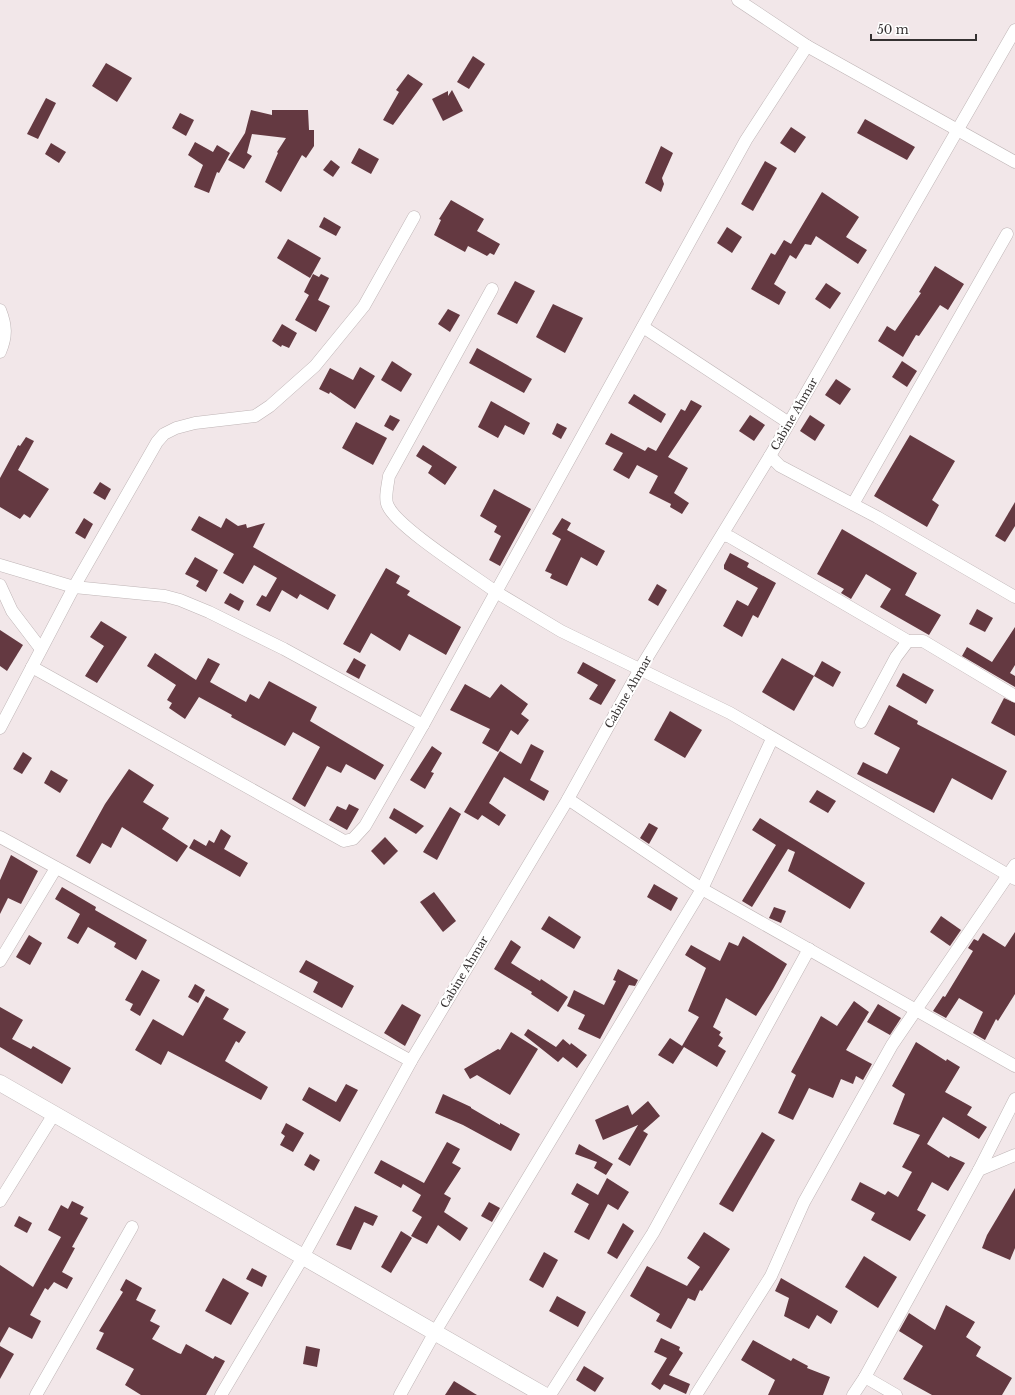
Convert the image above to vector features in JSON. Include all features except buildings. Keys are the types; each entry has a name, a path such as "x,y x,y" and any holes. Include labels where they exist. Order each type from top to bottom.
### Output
{"street":[{"path":"738,0 807,46 1015,162"},
{"name":"Cabine Ahmar","path":"221,1395 303,1257 411,1062 568,799 640,669 770,456 956,130 1015,30"},
{"path":"32,667 344,841 353,839 365,826 423,725 746,140 807,46"},
{"path":"0,728 74,586 160,438 164,434 176,428 194,423 255,416 270,406 315,366 364,306 414,217"},
{"path":"852,504 1006,234"},
{"path":"492,289 389,476 387,505 394,515 414,533 496,592 562,631 709,702 772,739 1013,873 892,1045 804,1202 771,1276 696,1395"},
{"path":"0,310 6,325 5,340 0,352"},
{"path":"643,327 789,423"},
{"path":"770,456 780,466 852,504 1015,597"},
{"path":"723,535 730,537 908,641 923,641 1015,696"},
{"path":"0,565 74,586 131,594 165,596 180,600 209,612 284,649 423,725"},
{"path":"0,585 12,610 41,649"},
{"path":"861,722 896,657 908,641"},
{"path":"400,1395 435,1332 702,889 772,739"},
{"path":"568,799 702,889 917,1009 1015,1066"},
{"path":"0,837 411,1062"},
{"path":"0,961 56,868"},
{"path":"550,1395 653,1233 809,949"},
{"path":"0,1083 544,1395"},
{"path":"854,1395 979,1170 1015,1099"},
{"path":"0,1201 54,1114"},
{"path":"979,1170 1015,1155"},
{"path":"36,1395 132,1227"},
{"path":"865,1377 896,1395"}]}
